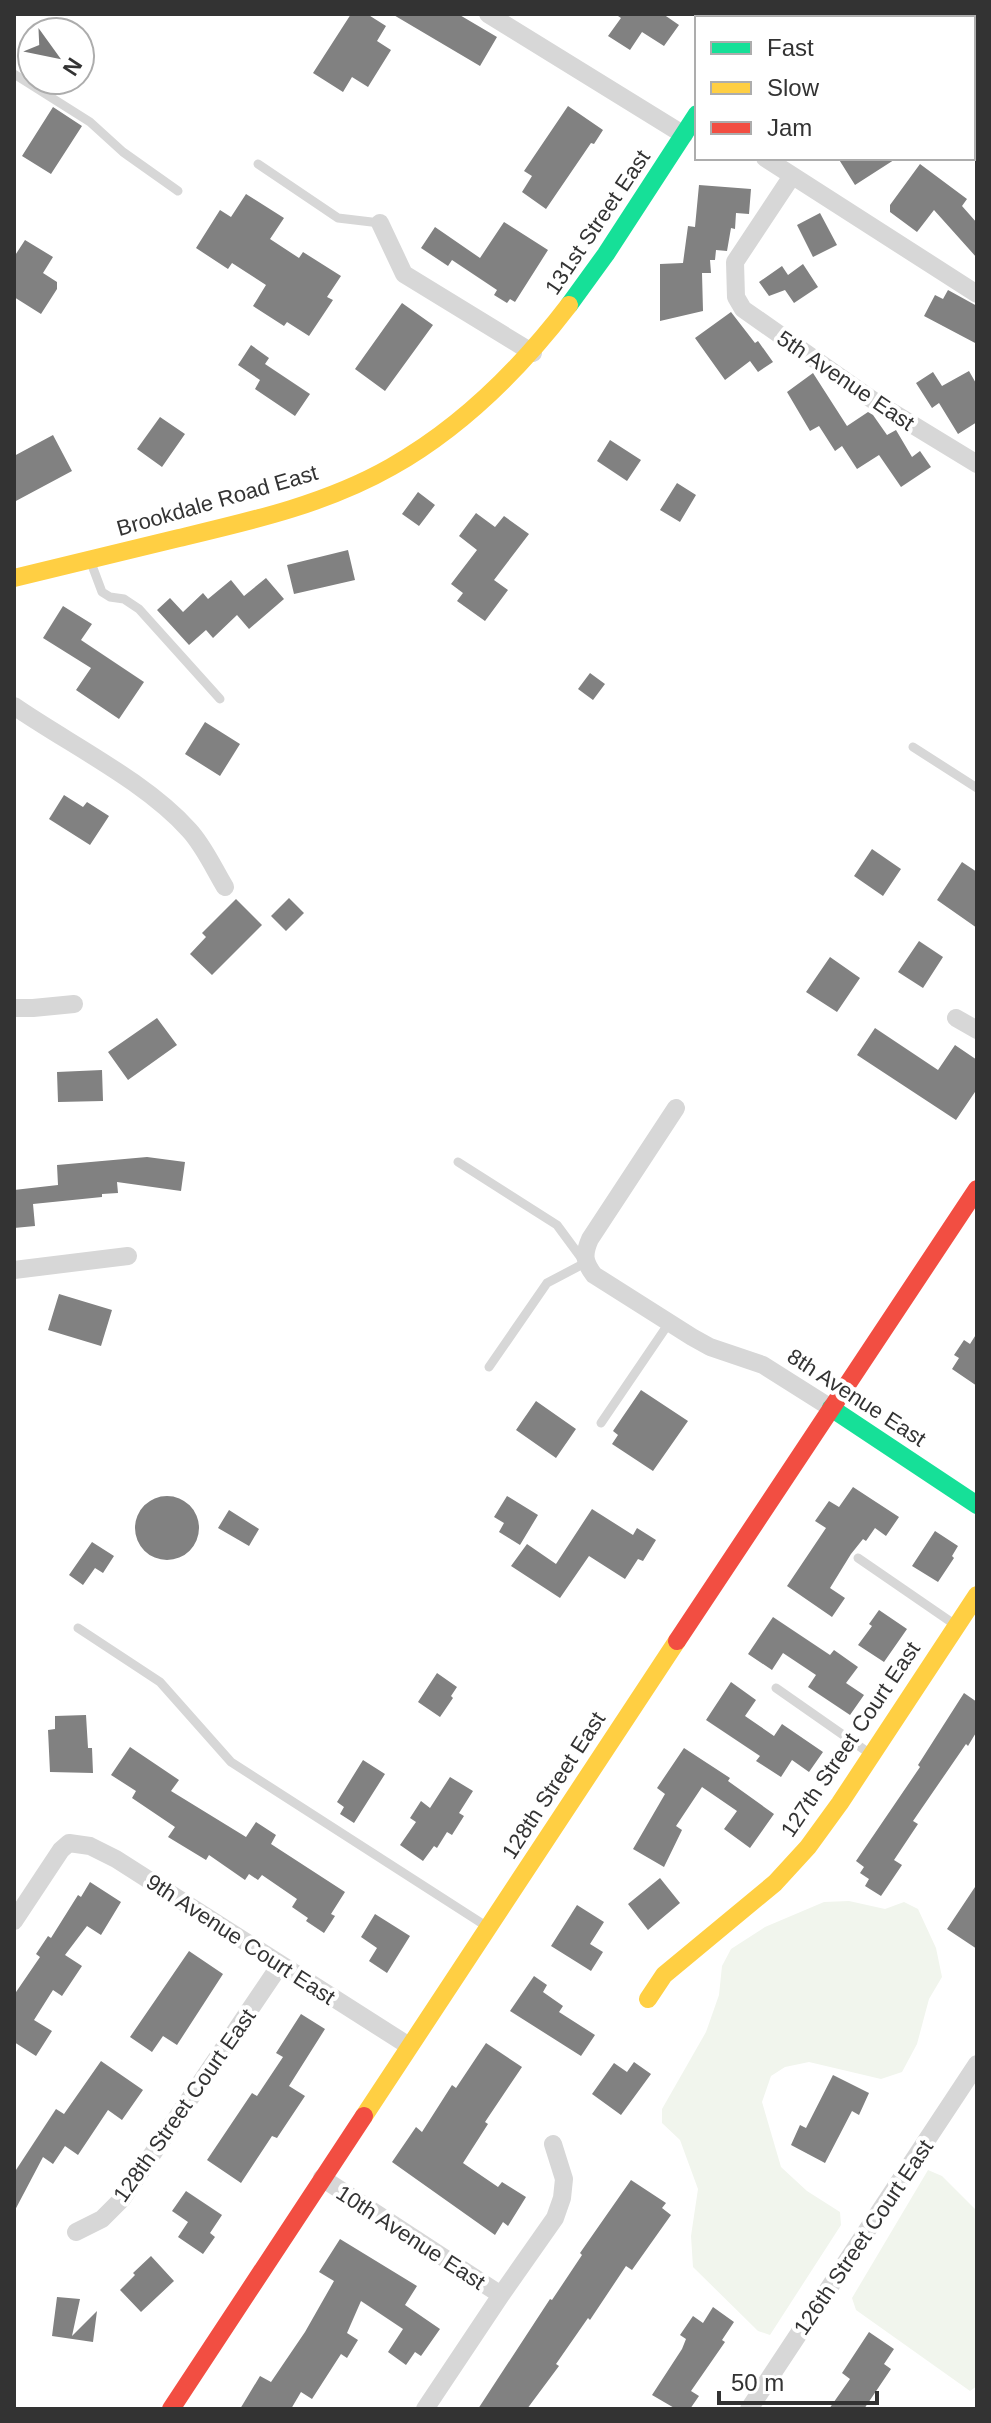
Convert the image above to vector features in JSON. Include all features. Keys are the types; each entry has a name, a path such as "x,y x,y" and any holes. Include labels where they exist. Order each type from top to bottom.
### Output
{"street":[{"path":"488,14 684,135"},
{"name":"131st Street East","path":"533,353 602,260 695,117"},
{"path":"768,160 977,294"},
{"name":"5th Avenue East","path":"792,176 735,262 736,297 743,309 877,403 977,464"},
{"path":"380,223 404,274 533,353"},
{"name":"Brookdale Road East","path":"14,578 300,506 365,479 391,467 467,416 533,353"},
{"path":"14,706 115,771 172,813 191,831 225,887"},
{"path":"14,1008 74,1004"},
{"path":"956,1018 977,1030"},
{"path":"585,1263 584,1251 590,1239 676,1108"},
{"name":"128th Street East","path":"171,2409 977,1189"},
{"path":"14,1270 128,1256"},
{"name":"8th Avenue East","path":"585,1263 594,1275 669,1323 710,1347 763,1365 977,1505"},
{"name":"127th Street Court East","path":"648,1999 664,1975 775,1883 800,1856 840,1803 977,1595"},
{"name":"9th Avenue Court East","path":"14,1921 61,1850 69,1843 90,1846 116,1859 409,2046"},
{"name":"128th Street Court East","path":"76,2232 102,2219 122,2199 280,1965"},
{"name":"126th Street Court East","path":"749,2409 977,2064"},
{"path":"425,2409 555,2218 564,2179 553,2144"},
{"name":"10th Avenue East","path":"322,2178 501,2295"}],"lane":[{"path":"14,74 90,122 123,152 178,191"},
{"path":"258,164 338,218 380,223"},
{"path":"90,560 102,592 124,599 139,609 220,699"},
{"path":"913,747 977,788"},
{"path":"458,1162 557,1225 585,1263 547,1283 489,1367"},
{"path":"601,1423 669,1323"},
{"path":"858,1558 957,1626"},
{"path":"78,1628 160,1682 231,1762 488,1928"},
{"path":"776,1688 872,1755"}],"shaded area":[{"path":"849,1901 885,1909 904,1902 918,1909 936,1948 942,1977 929,1999 917,2044 902,2072 881,2079 809,2062 785,2067 771,2076 762,2102 781,2167 807,2191 840,2212 841,2225 770,2335 758,2331 693,2267 691,2236 698,2189 680,2140 662,2123 662,2109 706,2032 719,1995 722,1966 731,1949 765,1927 824,1902"},
{"path":"928,2170 942,2176 977,2211 977,2386 970,2391 856,2310 852,2298"}],"building":[{"path":"351,14 367,14 386,26 377,41 391,50 368,87 352,77 343,92 313,73"},
{"path":"392,14 458,14 497,37 480,66"},
{"path":"615,14 663,14 679,25 664,46 642,32 630,50 608,36 621,18"},
{"path":"568,106 603,130 546,209 522,192 532,176 524,171"},
{"path":"53,107 82,126 51,174 22,156"},
{"path":"839,160 894,160 855,185"},
{"path":"920,164 967,199 962,206 977,223 977,258 934,210 917,232 890,212 890,205"},
{"path":"699,185 751,189 749,214 736,213 735,229 731,228 727,251 716,250 715,260 710,260 711,273 702,273 703,311 660,321 660,264 683,263 688,226 695,227"},
{"path":"246,194 284,218 270,239 299,258 303,252 341,276 327,297 333,300 309,336 287,322 284,326 253,306 266,285 232,263 228,269 196,248 220,210 231,217"},
{"path":"820,213 837,245 813,257 797,225"},
{"path":"504,222 548,250 515,302 510,299 507,303 494,295 497,290 452,260 448,266 421,248 435,227 480,258"},
{"path":"25,240 53,257 43,273 57,282 57,289 41,314 14,297 14,257"},
{"path":"803,264 818,287 794,303 785,290 769,296 759,282 782,266 788,275"},
{"path":"948,290 977,306 977,344 924,316 935,295 943,299"},
{"path":"402,303 433,325 385,391 355,369"},
{"path":"731,312 773,362 758,372 750,361 725,380 695,338"},
{"path":"251,345 269,358 265,364 310,394 295,416 255,389 260,380 238,365"},
{"path":"969,371 977,385 977,422 958,434 939,403 932,408 916,383 933,372 942,386"},
{"path":"813,373 847,426 868,412 887,435 896,430 912,457 920,451 931,467 901,487 879,455 857,469 842,446 835,451 819,426 810,431 787,392"},
{"path":"160,417 185,434 162,467 137,449"},
{"path":"53,435 72,471 14,502 14,456"},
{"path":"610,440 641,460 627,481 597,461"},
{"path":"677,483 696,495 680,522 660,510"},
{"path":"418,492 435,505 419,526 402,514"},
{"path":"476,513 495,527 504,516 529,534 494,580 508,590 485,621 457,601 463,593 451,584 477,550 459,536"},
{"path":"348,550 355,580 294,594 287,565"},
{"path":"266,578 284,599 249,629 237,615 213,638 206,630 189,645 157,610 170,598 183,612 203,593 208,599 231,580 244,596"},
{"path":"63,606 92,624 81,640 144,682 119,719 76,690 91,668 43,638"},
{"path":"590,673 605,684 593,700 578,689"},
{"path":"205,722 240,744 220,776 185,754"},
{"path":"64,795 83,807 87,802 109,816 90,845 49,819"},
{"path":"872,849 901,869 883,896 854,876"},
{"path":"962,862 977,872 977,928 937,900"},
{"path":"289,898 304,913 286,931 271,916"},
{"path":"236,899 262,925 212,975 190,954 206,937 202,933"},
{"path":"919,941 943,957 923,988 898,972"},
{"path":"830,957 860,978 837,1012 806,992"},
{"path":"157,1018 177,1045 128,1080 108,1052"},
{"path":"875,1028 938,1070 955,1045 977,1060 977,1089 956,1120 857,1055"},
{"path":"102,1070 103,1101 58,1102 57,1072"},
{"path":"147,1157 185,1162 181,1191 117,1182 118,1193 33,1204 35,1226 14,1228 14,1190 58,1185 57,1165"},
{"path":"59,1294 112,1310 101,1346 48,1330"},
{"path":"977,1333 977,1386 952,1369 959,1358 954,1355 964,1340 970,1344"},
{"path":"641,1390 688,1421 653,1471 612,1444 618,1435 613,1431"},
{"path":"536,1401 576,1429 556,1458 516,1430"},
{"path":"853,1487 899,1517 886,1536 875,1528 851,1554 830,1588 845,1598 832,1617 787,1586 826,1528 815,1521 829,1501 839,1507"},
{"path":"161,1496 173,1496 190,1505 197,1516 197,1540 190,1551 173,1560 161,1560 149,1555 140,1546 135,1534 135,1522 140,1510 149,1501"},
{"path":"507,1496 538,1515 520,1545 499,1532 504,1523 494,1517"},
{"path":"592,1509 633,1535 637,1528 656,1540 643,1561 638,1559 625,1579 589,1556 560,1598 511,1566 527,1544 556,1564"},
{"path":"229,1510 259,1529 249,1546 218,1528"},
{"path":"935,1531 958,1546 938,1582 912,1566"},
{"path":"92,1542 114,1556 103,1573 95,1568 83,1585 69,1575"},
{"path":"879,1610 907,1629 884,1662 858,1645"},
{"path":"773,1617 830,1655 834,1650 858,1667 846,1683 864,1695 850,1715 808,1687 816,1675 783,1653 772,1670 748,1654"},
{"path":"437,1673 457,1687 440,1717 418,1702"},
{"path":"731,1682 756,1700 745,1716 774,1736 782,1724 823,1752 809,1772 792,1760 781,1777 756,1761 760,1756 706,1720"},
{"path":"964,1693 977,1702 977,1731 913,1821 918,1824 894,1860 902,1865 881,1896 865,1886 869,1879 860,1873 864,1867 856,1861 920,1767 918,1765"},
{"path":"86,1715 93,1773 50,1772 48,1730 55,1729 55,1716"},
{"path":"130,1747 179,1780 171,1791 246,1837 256,1822 276,1835 271,1844 345,1892 331,1914 335,1916 324,1933 292,1907 297,1899 262,1875 258,1880 249,1874 245,1880 209,1855 206,1860 168,1837 175,1827 132,1798 136,1791 111,1775"},
{"path":"684,1748 730,1778 728,1781 774,1814 750,1848 724,1829 737,1811 702,1787 676,1826 682,1830 664,1867 633,1849 665,1794 657,1788"},
{"path":"363,1760 385,1774 354,1823 340,1814 344,1807 337,1802"},
{"path":"450,1777 473,1791 459,1813 464,1816 452,1835 447,1832 437,1848 434,1846 423,1861 400,1845 416,1822 410,1818 421,1801 430,1808"},
{"path":"660,1878 680,1903 648,1930 628,1904"},
{"path":"90,1882 121,1902 101,1935 87,1926 65,1955 82,1966 62,1996 53,1990 34,2020 52,2031 36,2056 14,2042 14,1995 40,1957 36,1954 48,1936 51,1938 78,1895 81,1897"},
{"path":"977,1884 977,1949 947,1929"},
{"path":"577,1905 604,1922 590,1944 603,1952 591,1971 551,1946"},
{"path":"375,1914 410,1936 387,1973 369,1961 377,1948 361,1937"},
{"path":"189,1951 223,1974 177,2045 163,2036 152,2052 130,2037"},
{"path":"534,1976 547,1985 543,1992 563,2006 559,2012 595,2035 581,2056 510,2011"},
{"path":"301,2014 325,2029 289,2086 305,2096 277,2138 272,2136 241,2183 207,2160 252,2093 257,2096 283,2057 276,2053"},
{"path":"486,2043 522,2067 485,2122 488,2124 463,2163 498,2187 502,2182 526,2197 508,2226 503,2222 495,2235 392,2162 416,2127 422,2132 452,2085 456,2088"},
{"path":"101,2061 143,2090 122,2120 108,2110 78,2155 65,2146 53,2164 43,2157 14,2212 14,2173 56,2109 64,2114"},
{"path":"634,2062 651,2074 621,2115 592,2094 614,2063 627,2072"},
{"path":"833,2075 869,2093 859,2115 852,2111 825,2163 791,2145 800,2125 806,2128"},
{"path":"631,2180 666,2203 662,2208 671,2215 632,2270 626,2266 527,2409 478,2409 582,2255 580,2253"},
{"path":"186,2191 222,2215 210,2233 215,2237 203,2254 178,2237 188,2222 172,2211"},
{"path":"340,2239 417,2286 405,2305 440,2329 421,2356 415,2352 406,2365 388,2352 403,2329 361,2301 347,2333 358,2340 347,2358 341,2354 312,2399 301,2392 291,2409 240,2409 260,2376 271,2382 305,2332 334,2281 319,2272"},
{"path":"151,2256 174,2281 141,2312 120,2290"},
{"path":"57,2297 80,2299 72,2336 97,2311 93,2342 52,2336"},
{"path":"713,2307 734,2322 722,2340 725,2342 691,2391 699,2396 690,2409 676,2409 652,2395 682,2349 686,2339 680,2335 693,2316 703,2323"},
{"path":"869,2332 894,2349 884,2364 891,2369 864,2409 829,2409 850,2379 842,2373"}],"traffic: fast":[{"path":"569,305 695,117"},
{"path":"831,1408 977,1505"}],"traffic: slow":[{"path":"14,578 261,518 366,480 417,451 466,415 510,374 569,305"},
{"path":"648,1999 664,1975 775,1883 808,1847 977,1595"},
{"path":"364,2116 677,1641"}],"traffic: jam":[{"path":"677,1641 977,1189"},
{"path":"171,2409 364,2116"}]}
